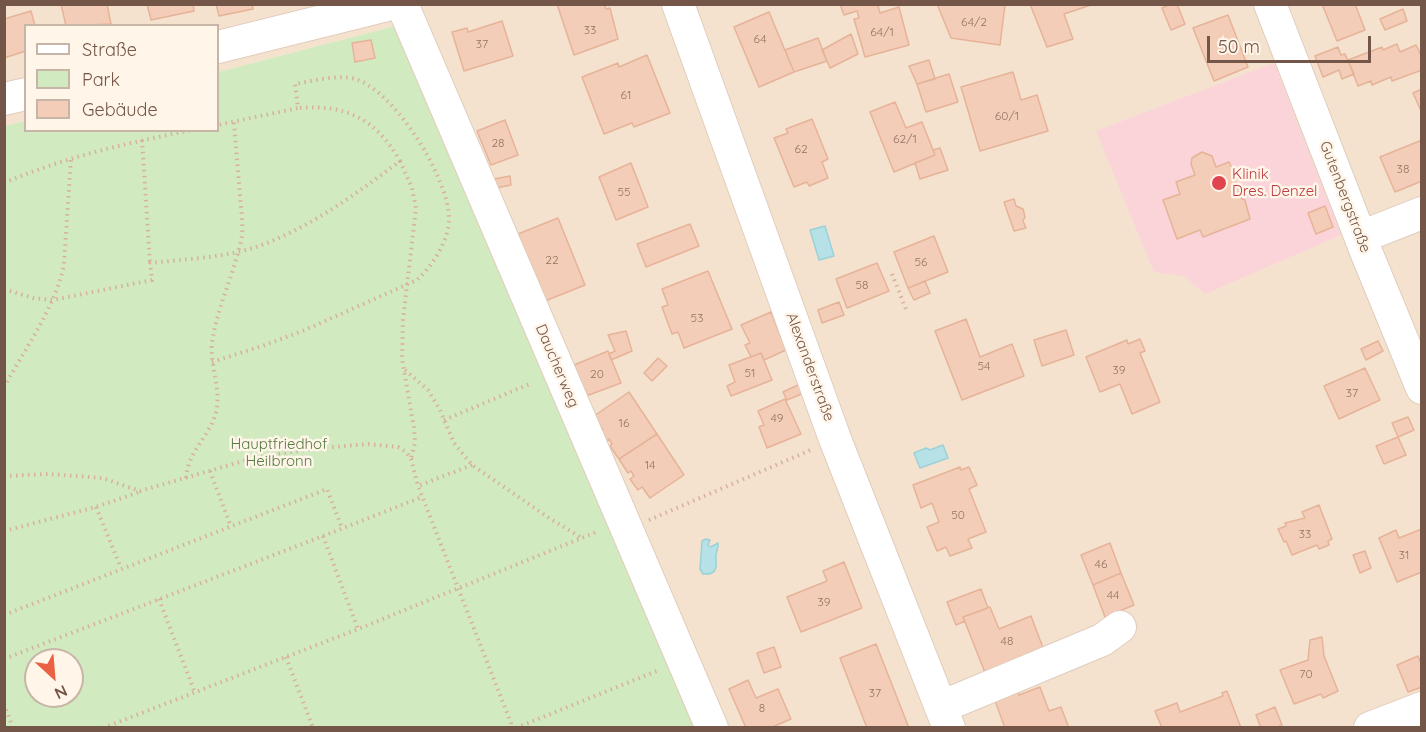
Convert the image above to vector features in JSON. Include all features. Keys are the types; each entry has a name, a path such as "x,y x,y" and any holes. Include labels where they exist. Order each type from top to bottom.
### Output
{"street":[{"path":"219,47 391,4"},
{"name":"Daucherweg","path":"402,4 712,728"},
{"name":"Alexanderstraße","path":"678,4 835,439 945,717"},
{"name":"Gutenbergstraße","path":"1270,4 1422,388"},
{"path":"4,99 24,94"},
{"path":"1361,237 1422,213"},
{"path":"945,717 1102,640 1120,627"},
{"path":"1370,728 1422,708"}],"path":[{"path":"212,362 305,330 417,280 426,272 438,254 447,232 449,219 447,206 421,144 399,113 371,86 353,78 295,84 297,108"},
{"path":"219,125 315,106 355,114 365,120 392,147 412,188 416,208 403,320 402,359 414,428 415,443 411,459"},
{"path":"186,477 187,465 194,450 212,425 217,406 212,344 218,314 241,240 242,218 234,122"},
{"path":"4,183 71,158 182,132"},
{"path":"4,289 33,298 53,300 152,280 142,140"},
{"path":"4,387 61,282 71,158"},
{"path":"150,263 237,252 258,246 328,212 400,161"},
{"path":"892,274 907,312"},
{"path":"404,369 428,390 454,443 472,465 582,538"},
{"path":"444,420 532,383"},
{"path":"104,728 609,527 628,530 835,439"},
{"path":"4,531 96,507 140,491 257,457 368,444 398,447 411,459 422,497 515,728 659,669"},
{"path":"418,486 472,465"},
{"path":"210,471 231,527"},
{"path":"4,476 48,474 102,478 140,491"},
{"path":"4,615 327,489 342,528"},
{"path":"4,659 422,497"},
{"path":"96,507 121,568"},
{"path":"323,536 358,628"},
{"path":"159,599 195,693"},
{"path":"286,657 313,728"},
{"path":"4,704 13,728"}],"shaded area":[{"path":"5,5 1421,5 1421,727 695,727 395,26 219,72 219,24 24,24 24,121 5,126"},
{"name":"Klinik Dres. Denzel","path":"1274,63 1341,235 1205,294 1184,276 1154,272 1096,131"}],"green space":[{"name":"Hauptfriedhof Heilbronn","path":"395,26 695,727 5,728 5,126 24,121 24,132 219,132 219,72"}],"water":[{"path":"825,226 834,256 819,260 810,230"},
{"path":"943,445 948,458 920,468 914,453"},
{"path":"710,540 708,545 711,547 718,543 718,545 715,570 703,574 700,569 702,541"}],"building":[{"path":"61,4 107,4 111,24 66,24"},
{"path":"147,4 193,4 194,11 151,20"},
{"path":"216,4 252,4 253,9 219,16"},
{"path":"557,4 604,4 606,9 610,8 618,39 574,55"},
{"path":"840,4 882,4 878,6 880,13 899,7 909,45 865,57 854,19 859,18 857,11 844,15"},
{"path":"937,4 1005,5 1000,45 951,38"},
{"path":"1030,4 1094,4 1064,14 1073,39 1047,47"},
{"path":"1177,4 1185,24 1171,30 1162,8"},
{"path":"1322,4 1355,4 1365,30 1337,41"},
{"path":"1403,9 1407,21 1385,30 1380,19"},
{"path":"31,11 34,24 24,24 24,52 4,58 4,19"},
{"path":"769,12 794,72 759,87 734,27"},
{"path":"1228,15 1248,67 1214,81 1193,28"},
{"path":"502,21 513,56 464,71 452,32 467,28 468,32"},
{"path":"851,34 858,54 830,68 822,50"},
{"path":"818,38 827,61 794,72 785,50"},
{"path":"371,40 375,58 355,62 352,43"},
{"path":"1397,44 1400,52 1416,45 1422,57 1422,70 1392,81 1391,77 1372,85 1371,81 1358,86 1348,60 1382,47 1383,50"},
{"path":"1338,47 1341,55 1345,54 1354,74 1342,79 1339,70 1323,77 1315,56"},
{"path":"647,55 670,113 634,127 632,123 604,134 582,77 618,63 619,67"},
{"path":"929,60 935,79 917,84 909,66"},
{"path":"1013,72 1021,100 1037,95 1048,131 980,151 961,87"},
{"path":"949,74 958,102 926,112 917,84"},
{"path":"1422,89 1422,113 1413,93"},
{"path":"895,102 906,128 922,122 935,155 894,172 870,112"},
{"path":"812,119 828,159 822,162 828,178 809,186 807,182 794,187 774,138 788,133 786,129"},
{"path":"505,120 518,155 491,165 477,131"},
{"path":"1422,140 1422,181 1395,192 1380,157"},
{"path":"940,148 948,170 920,179 915,163 935,155 933,150"},
{"path":"1202,152 1212,156 1216,167 1229,162 1237,178 1235,181 1242,199 1245,200 1250,219 1203,237 1200,230 1177,239 1163,200 1180,194 1176,182 1195,175 1191,164 1192,158"},
{"path":"631,163 648,207 616,220 599,177"},
{"path":"510,176 511,185 496,188 494,179"},
{"path":"1014,199 1016,206 1023,209 1025,217 1023,221 1026,228 1014,231 1004,202"},
{"path":"1325,206 1333,227 1316,234 1308,213"},
{"path":"558,218 585,285 545,301 518,234"},
{"path":"690,224 699,246 646,267 637,244"},
{"path":"934,236 948,272 908,288 894,252"},
{"path":"877,263 889,291 847,308 836,279"},
{"path":"708,271 732,329 684,348 678,332 672,334 662,307 668,305 662,289"},
{"path":"925,281 930,293 914,300 908,288"},
{"path":"839,302 844,315 822,323 818,310"},
{"path":"771,312 786,350 764,360 761,353 751,357 745,345 750,343 741,325"},
{"path":"966,319 980,357 1012,344 1024,376 962,400 935,331"},
{"path":"1066,330 1074,355 1042,366 1034,340"},
{"path":"626,331 632,351 611,360 609,354 615,351 608,335"},
{"path":"1140,339 1145,351 1140,353 1160,402 1132,414 1120,384 1100,392 1086,357 1127,340 1128,344"},
{"path":"1378,341 1383,351 1366,360 1361,349"},
{"path":"608,351 621,383 586,396 574,365"},
{"path":"761,353 772,380 731,396 727,386 735,382 729,365"},
{"path":"658,358 667,366 652,381 644,373"},
{"path":"1365,368 1380,400 1339,419 1324,386"},
{"path":"800,384 804,393 787,400 783,392"},
{"path":"629,392 657,434 619,459 610,446 612,444 609,439 606,442 599,432 603,430 594,416"},
{"path":"785,399 801,434 767,448 759,427 764,425 758,411"},
{"path":"1408,417 1414,430 1398,437 1392,423"},
{"path":"657,434 684,475 650,498 642,487 638,490 630,479 634,476 631,471 628,473 619,459"},
{"path":"1398,437 1406,455 1384,464 1376,446"},
{"path":"960,467 961,470 969,467 977,485 969,489 986,532 968,539 972,548 950,556 946,547 937,551 927,527 939,522 932,503 921,508 913,485"},
{"path":"1319,505 1332,539 1328,541 1329,545 1319,549 1317,545 1292,555 1278,529 1286,526 1285,523 1305,518 1302,512"},
{"path":"1422,529 1422,572 1397,582 1379,538 1396,530 1399,538"},
{"path":"1110,543 1121,573 1093,585 1081,555"},
{"path":"1365,551 1371,568 1360,573 1353,555"},
{"path":"844,562 862,608 801,632 787,597 827,581 823,571"},
{"path":"1121,573 1134,605 1105,617 1093,585"},
{"path":"981,589 988,608 963,617 965,621 956,625 947,602"},
{"path":"990,607 999,629 1031,616 1045,653 986,675 963,617"},
{"path":"1322,637 1324,656 1338,691 1323,698 1321,694 1294,704 1280,670 1308,660 1310,640"},
{"path":"876,644 909,728 867,728 840,658"},
{"path":"774,647 781,667 764,673 757,653"},
{"path":"1418,656 1422,666 1422,687 1408,692 1397,665"},
{"path":"748,680 756,698 778,689 791,719 770,728 746,728 729,689"},
{"path":"1014,681 1019,695 1040,687 1049,711 1061,707 1069,728 1005,728 991,690"},
{"path":"1227,691 1241,728 1162,728 1155,711 1177,703 1180,712 1223,696 1222,693"},
{"path":"1275,707 1282,725 1276,728 1261,728 1256,715"}],"place":[{"name":"Klinik Dres. Denzel","path":"1219,183"}]}
